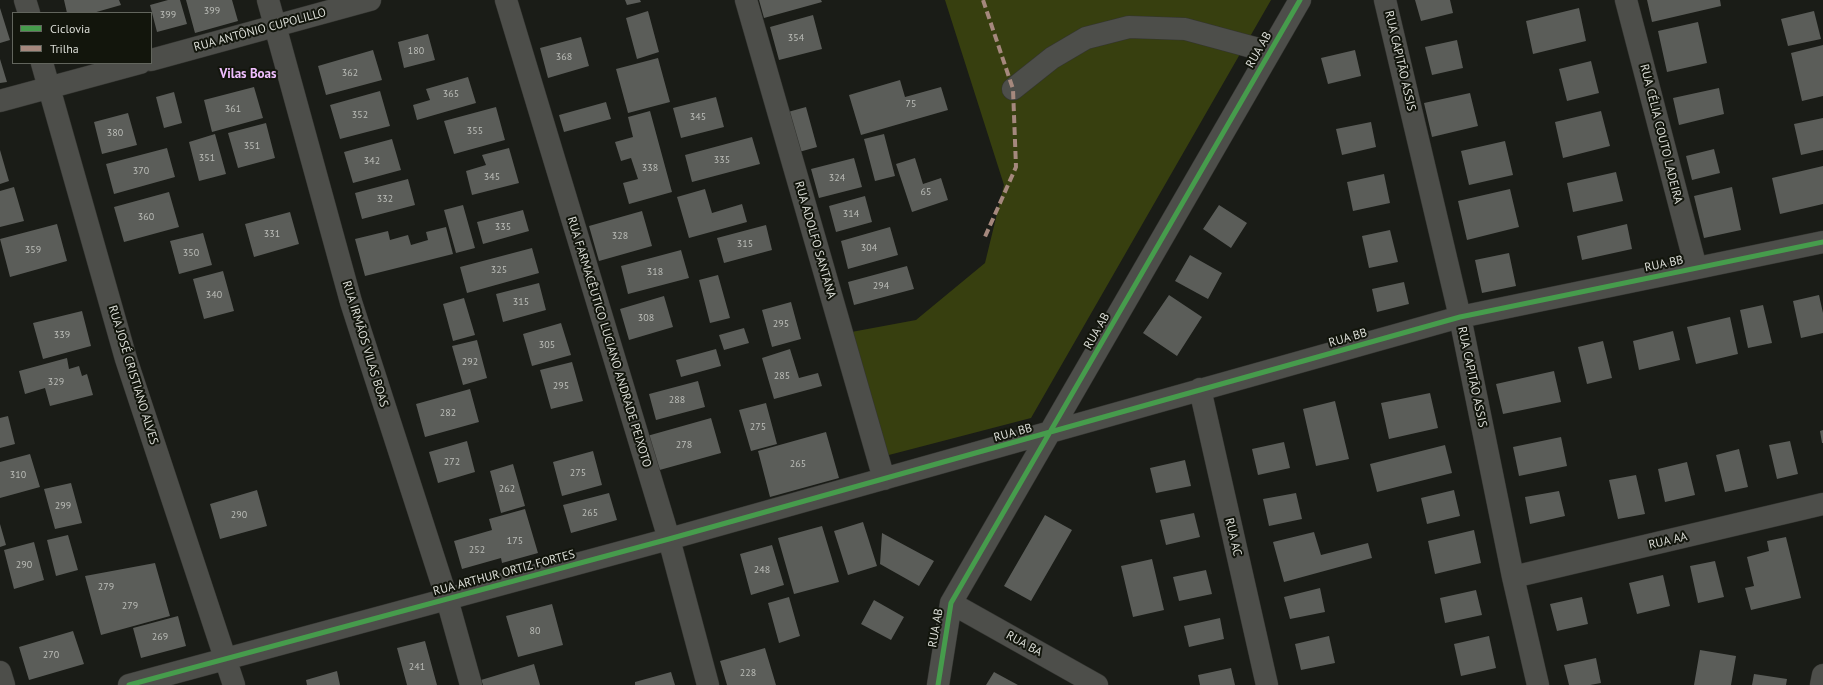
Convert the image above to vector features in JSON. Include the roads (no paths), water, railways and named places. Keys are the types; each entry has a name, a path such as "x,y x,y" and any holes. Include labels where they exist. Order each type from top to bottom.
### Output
{"street":[{"path":"25,0 29,12"},
{"name":"RUA IRMÃOS VILAS BOAS","path":"268,0 351,302 447,600 471,685"},
{"name":"RUA ANTÔNIO CUPOLILLO","path":"152,60 370,0"},
{"name":"RUA FARMACÊUTICO LUCIANO ANDRADE PEIXOTO","path":"506,0 668,539 708,685"},
{"name":"RUA ADOLFO SANTANA","path":"746,0 884,479"},
{"name":"RUA AB","path":"938,683 951,603 1300,0"},
{"name":"RUA CAPITÃO ASSIS","path":"1385,0 1460,317 1513,577 1538,685"},
{"name":"RUA CÉLIA COUTO LADEIRA","path":"1626,0 1696,268"},
{"path":"1013,89 1052,58 1086,38 1129,27 1185,29 1270,52"},
{"name":"RUA JOSÉ CRISTIANO ALVES","path":"42,64 126,359 227,660 234,685"},
{"path":"0,101 136,64"},
{"name":"RUA BB","path":"884,479 1460,317 1823,242"},
{"name":"RUA AC","path":"1200,389 1266,685"},
{"name":"RUA ARTHUR ORTIZ FORTES","path":"129,685 447,600 884,479"},
{"name":"RUA AA","path":"1513,577 1823,504"},
{"name":"RUA BA","path":"951,603 1097,685"},
{"path":"0,672 4,685"},
{"path":"1821,685 1823,675"}],"district":[{"name":"Vilas Boas","path":"248,74"}]}
